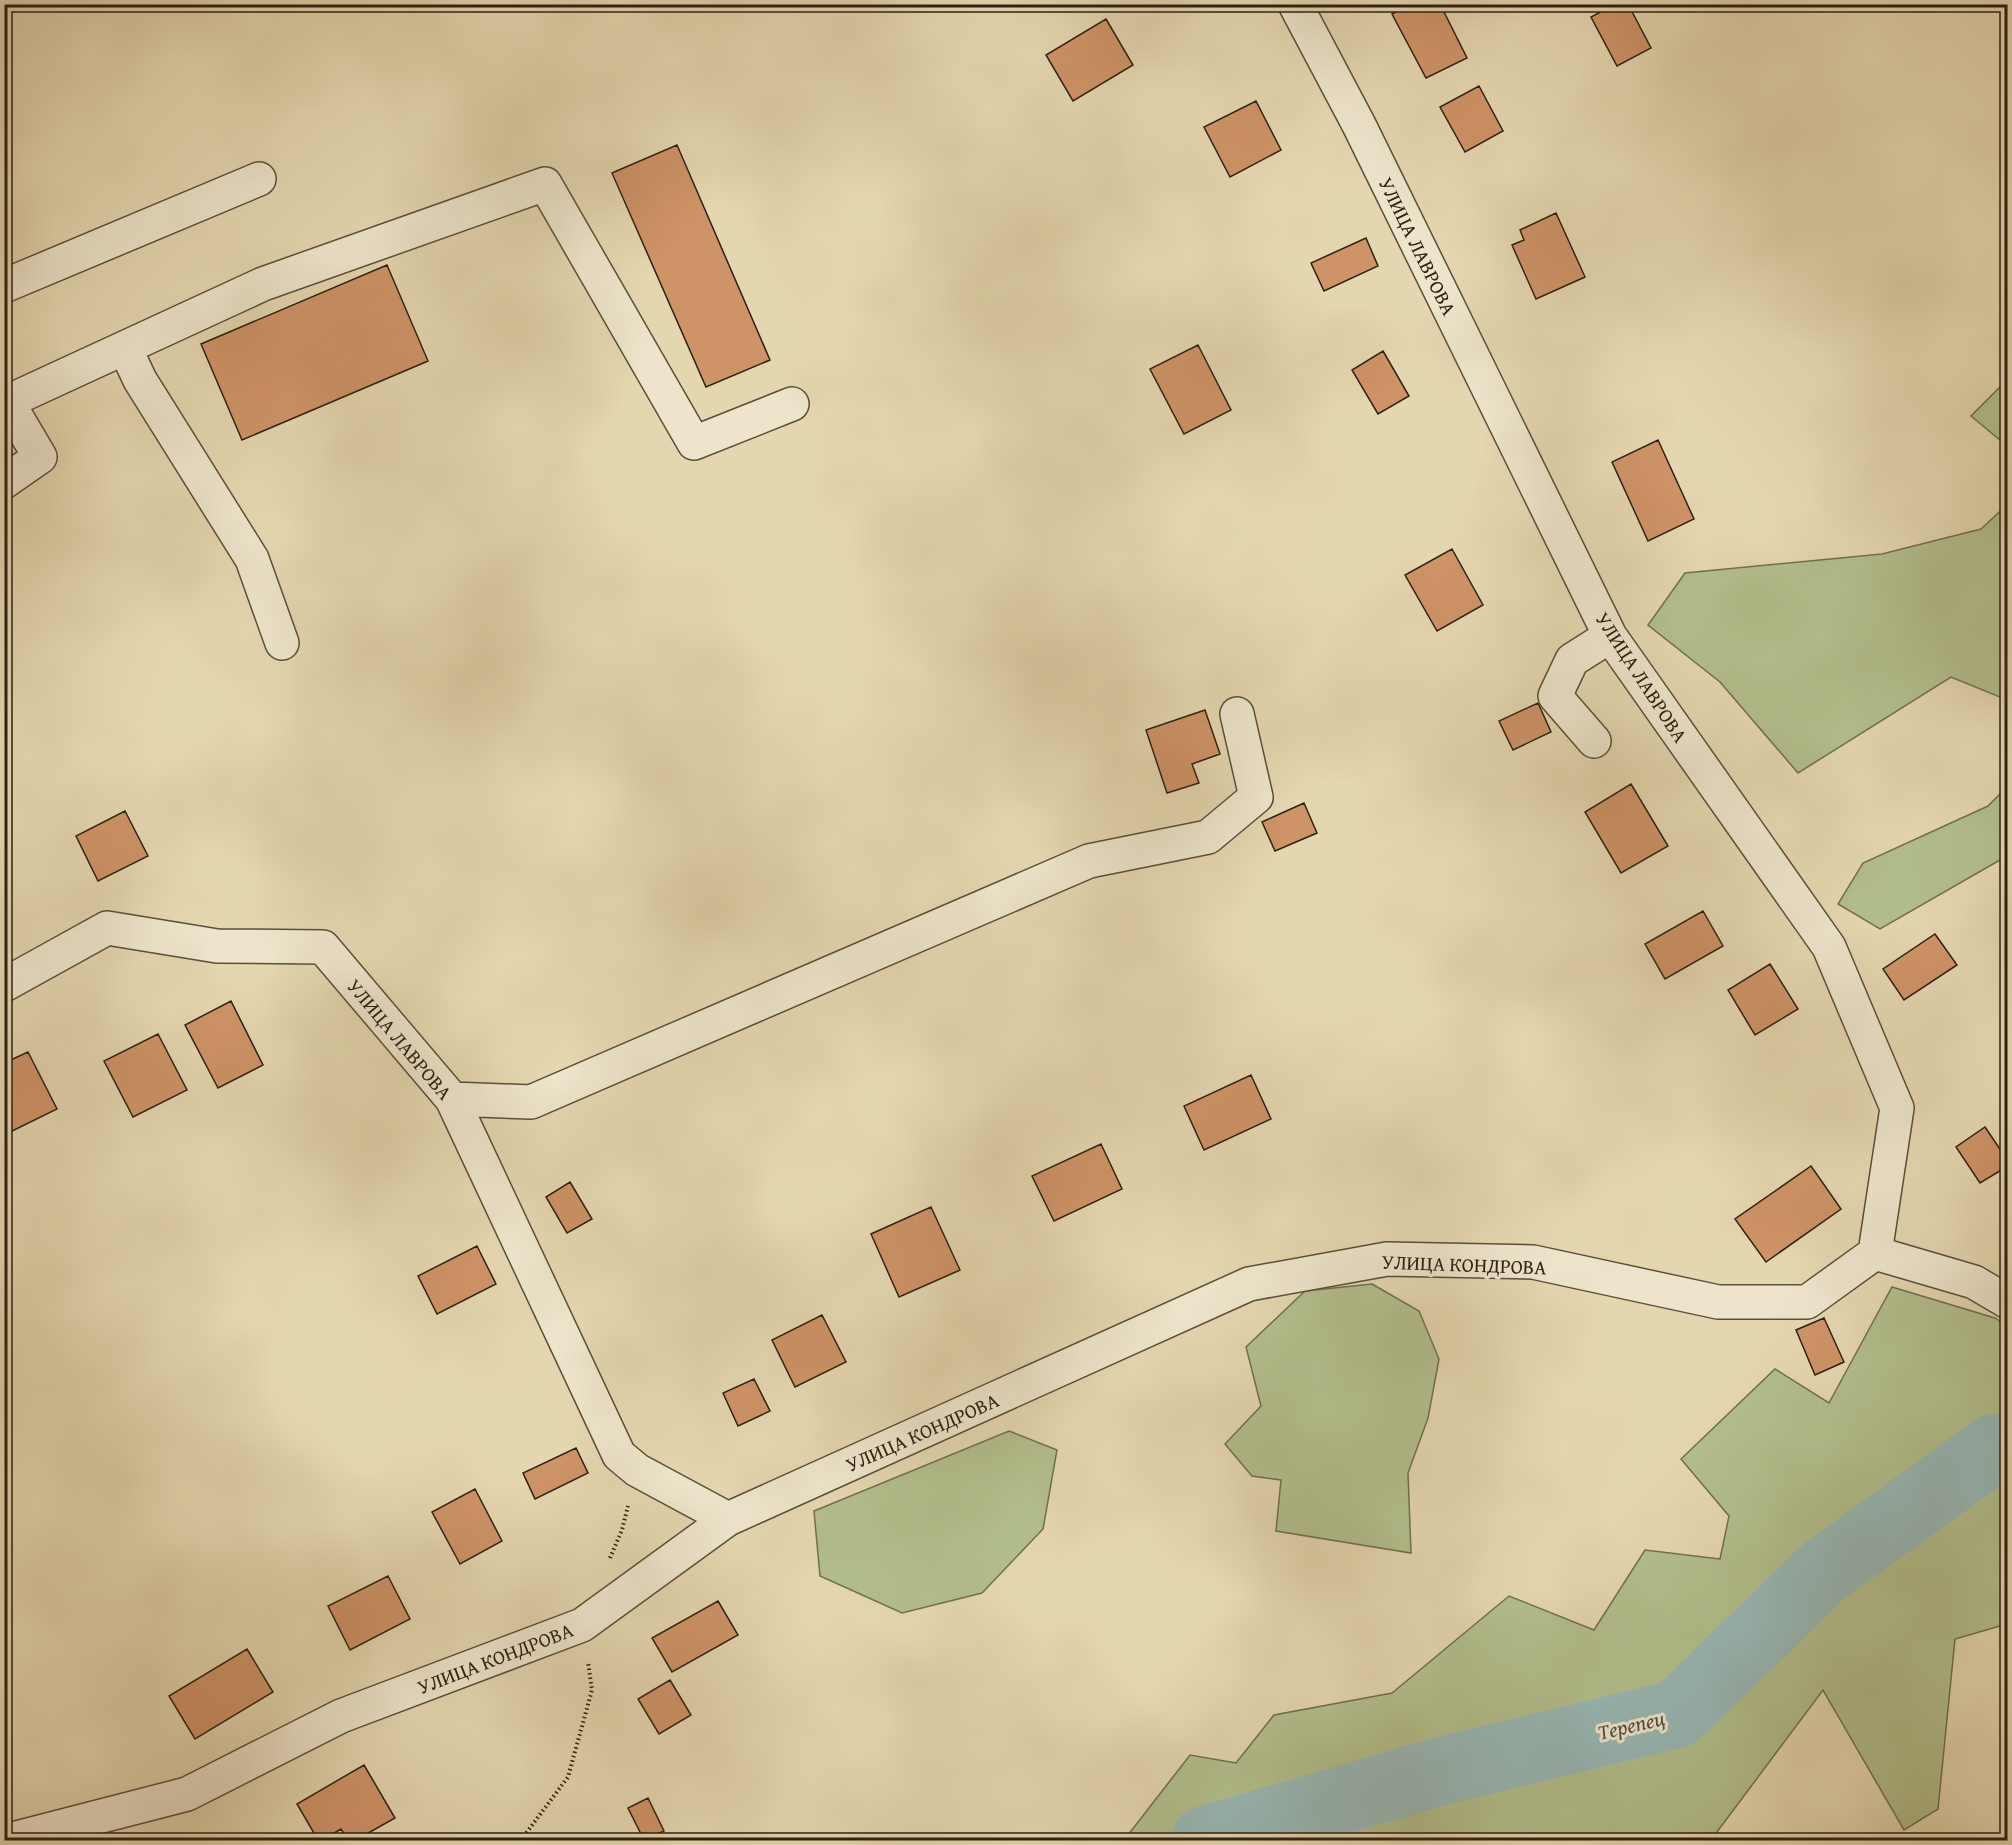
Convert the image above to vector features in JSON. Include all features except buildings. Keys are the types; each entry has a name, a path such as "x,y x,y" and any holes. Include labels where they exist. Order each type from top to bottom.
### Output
{"street":[{"name":"УЛИЦА ЛАВРОВА","path":"1295,4 1359,125 1610,636 1829,947 1897,1108 1875,1253"},
{"path":"4,286 259,179"},
{"path":"4,482 40,457 6,399 125,348 263,284 545,184 694,443 792,404"},
{"path":"125,348 140,380 252,559 282,643"},
{"path":"1594,741 1556,696 1572,660 1610,636"},
{"path":"452,1099 531,1102 1089,861 1208,837 1256,797 1237,714"},
{"name":"УЛИЦА ЛАВРОВА","path":"4,985 107,928 217,946 323,947 452,1099 619,1455 637,1470 728,1520"},
{"path":"1875,1253 1974,1282 2007,1302"},
{"name":"УЛИЦА КОНДРОВА","path":"9,1840 187,1794 341,1716 582,1625 728,1520 1249,1284 1387,1259 1533,1262 1718,1302 1807,1302 1875,1253"}],"green space":[{"path":"2007,380 2007,446 1971,416"},
{"path":"2007,505 2007,700 1951,677 1798,773 1720,682 1648,625 1685,573 1882,554 1981,529"},
{"path":"2007,787 2007,856 1880,929 1838,904 1863,863 1988,806"},
{"path":"1372,1284 1419,1311 1439,1359 1428,1418 1408,1473 1411,1553 1276,1531 1281,1480 1252,1476 1225,1444 1261,1406 1246,1347 1305,1291"},
{"path":"1892,1287 1995,1318 2007,1326 2007,1624 1955,1639 1938,1809 1904,1830 1823,1690 1711,1840 1106,1840 1128,1835 1190,1755 1236,1763 1274,1715 1392,1693 1509,1596 1594,1630 1645,1550 1720,1559 1729,1516 1681,1459 1775,1369 1829,1403"},
{"path":"1009,1431 1057,1450 1043,1529 982,1593 902,1613 820,1576 814,1511"}],"waterway":[{"name":"Терепец","path":"1205,1840 1445,1770 1677,1714 1823,1572 1994,1448 2008,1454"}]}
